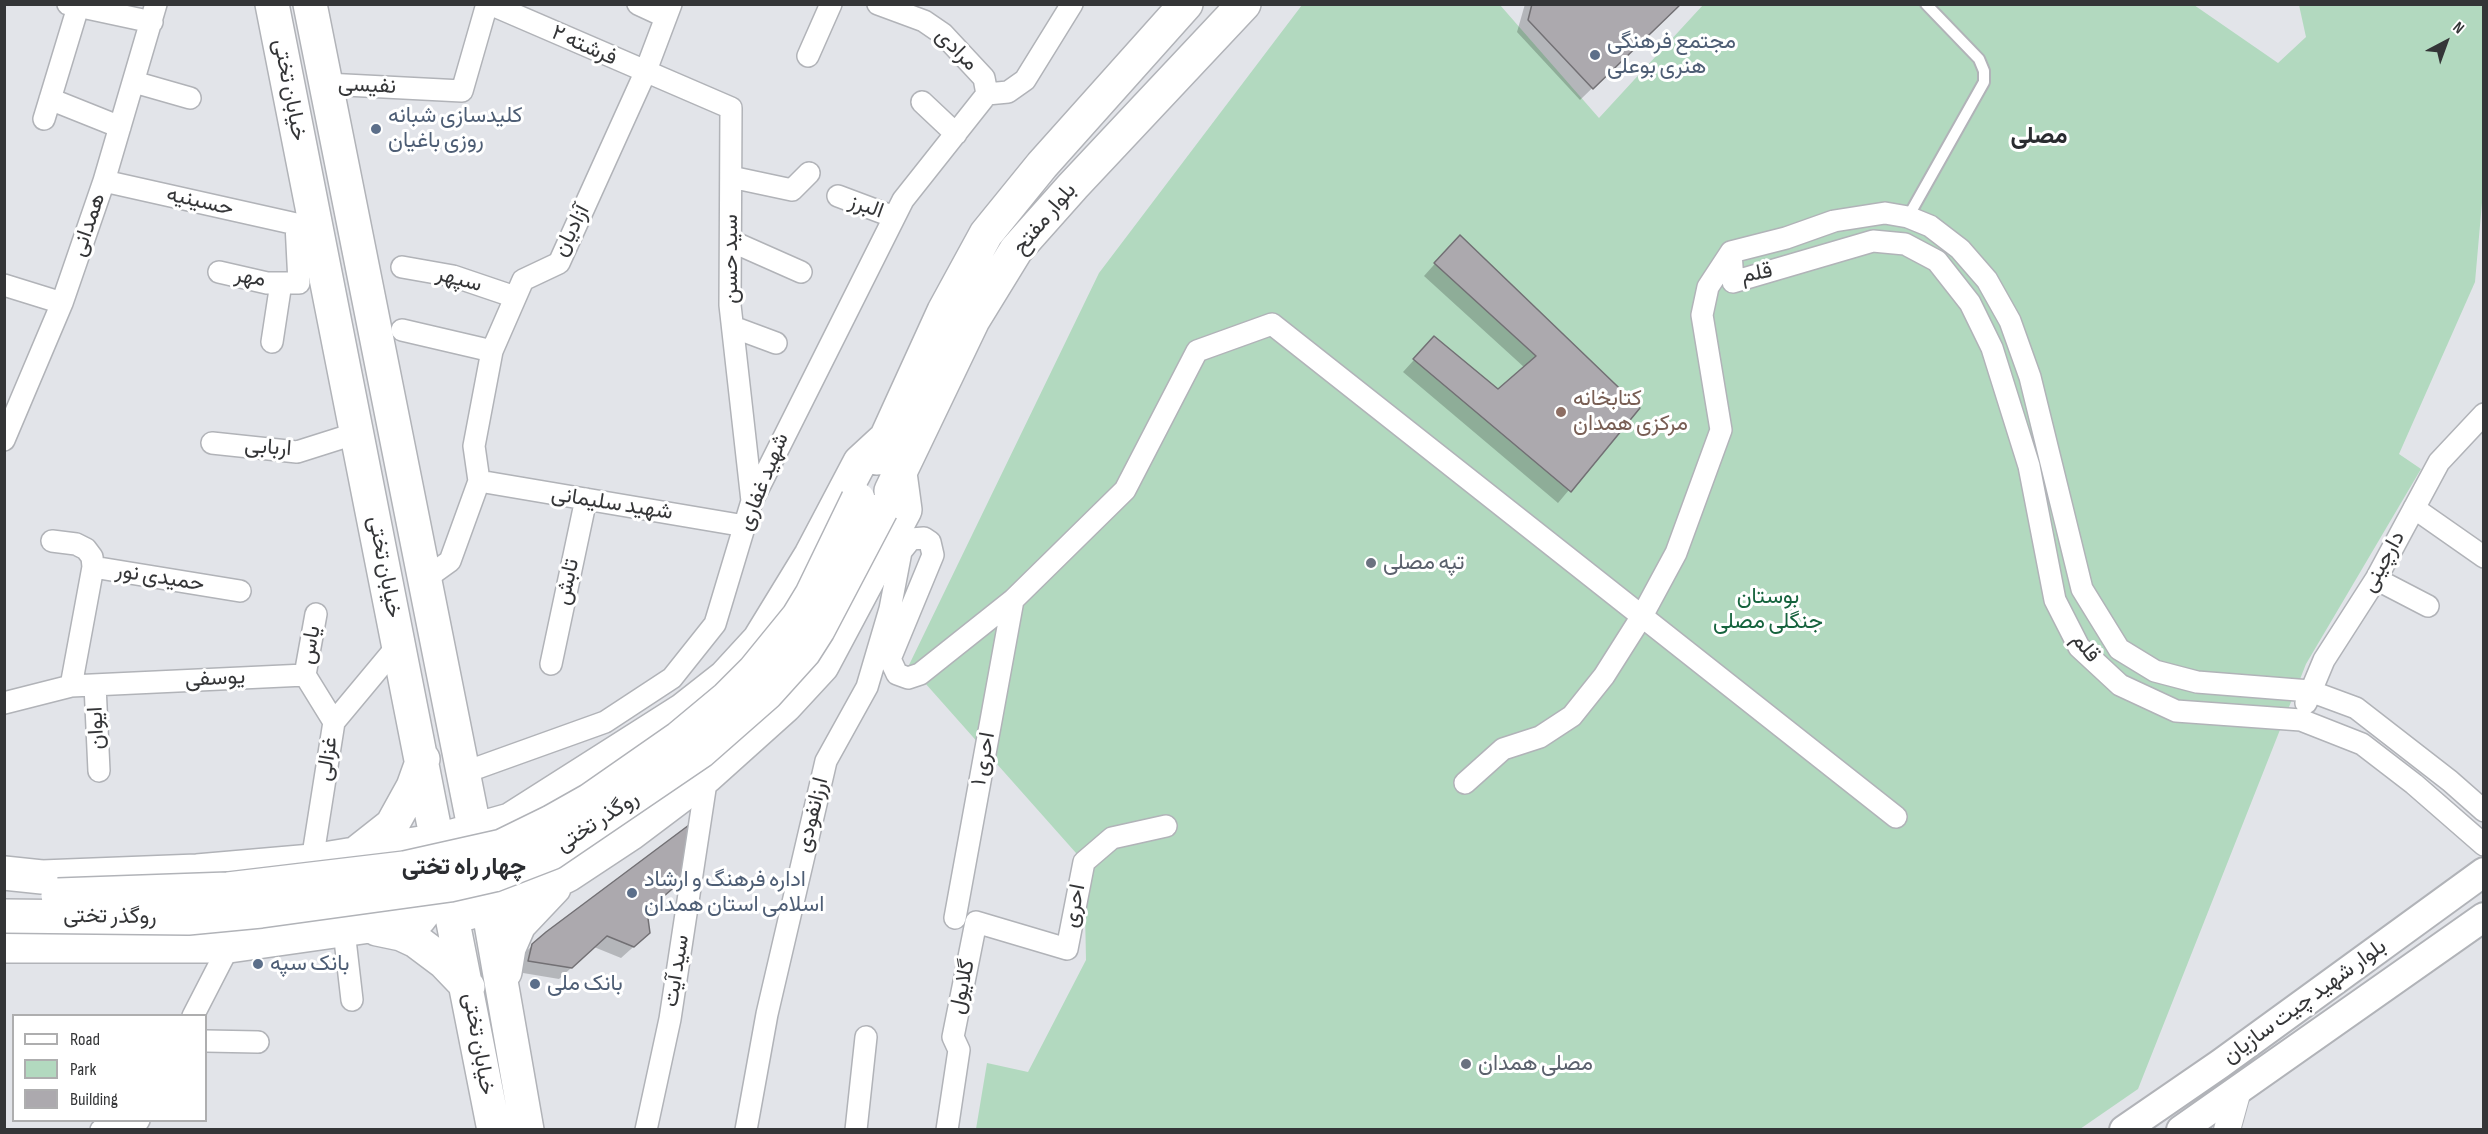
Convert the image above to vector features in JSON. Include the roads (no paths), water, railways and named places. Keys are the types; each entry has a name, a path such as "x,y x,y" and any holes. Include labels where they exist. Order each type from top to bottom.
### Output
{"main road":[{"name":"خیابان تختی","path":"272,4 306,225 357,433 468,987 494,1130"},
{"name":"خیابان تختی","path":"310,4 475,832 527,1130"},
{"name":"بلوار مفتح","path":"881,507 886,438 944,310 986,234 1050,156 1186,4"},
{"name":"بلوار مفتح","path":"881,507 900,473 974,320 1016,250 1244,4"},
{"path":"4,873 42,877 197,871 312,861 439,840 475,832 510,820 683,711 724,677 759,640 811,555 860,462 886,438"},
{"path":"454,916 489,908 532,893 568,875 630,834 706,776 786,706 822,666 881,507"},
{"name":"روگذر تختی","path":"4,894 71,896 228,889 404,868 502,846 590,800 679,738 727,698 778,643 881,507"},
{"name":"روگذر تختی","path":"4,916 188,918 261,911 450,885 494,875 551,853 701,751 767,693 804,652 818,630 881,507"},
{"path":"357,853 392,825 413,787 423,759"},
{"path":"464,777 478,799 501,807 524,801 578,777"},
{"path":"510,820 499,841 497,859 506,876 532,893"},
{"path":"4,946 229,946 419,919 429,906 434,891 432,876 421,858 404,845"},
{"name":"بلوار شهید چیت سازیان","path":"2124,1130 2484,872"},
{"path":"503,986 509,948 519,925 537,903 568,875"},
{"name":"بلوار شهید چیت سازیان","path":"2181,1130 2484,917"},
{"path":"354,929 383,930 416,941 444,962 468,987"},
{"path":"2167,1100 2175,1130"}],"street":[{"name":"نفیسی","path":"326,84 462,91 489,4"},
{"name":"فرشته ۲","path":"489,4 645,73"},
{"path":"638,4 668,11"},
{"path":"808,56 831,4"},
{"name":"مرادی","path":"878,4 924,21 944,34 984,78 987,94"},
{"path":"987,94 1008,92 1025,80 1072,4"},
{"path":"120,127 47,109 73,6 154,13"},
{"name":"آزادیان","path":"479,482 474,446 492,351 523,280 559,263 645,73 668,11"},
{"name":"همدانی","path":"4,440 62,303 104,181 154,13"},
{"name":"سید حسن","path":"645,73 731,108 733,327 752,501"},
{"path":"134,82 190,98"},
{"name":"شهید غفاری","path":"464,777 605,722 672,678 715,624 752,501 894,217 921,175 987,94"},
{"path":"922,102 956,134"},
{"path":"731,177 792,190 809,173"},
{"name":"حسینیه","path":"104,181 306,225"},
{"name":"البرز","path":"838,196 894,217"},
{"name":"قلم","path":"2484,811 2450,781 2356,708 2310,691 2197,682 2155,671 2119,649 2082,589 2030,377 2010,321 1987,280 1960,249 1930,226 1908,217 1885,213 1834,220 1786,238 1731,252 1733,282 1873,241 1905,244 1937,261 1970,303 1992,348 2029,466 2055,600 2079,647 2120,685 2176,711 2301,720 2362,744 2414,784 2484,845"},
{"name":"مهر","path":"219,272 267,283 299,283 306,225"},
{"path":"731,241 801,272"},
{"path":"1465,783 1503,749 1540,737 1572,716 1604,676 1642,616 1676,553 1721,430 1702,315 1708,287 1731,252"},
{"name":"سپهر","path":"402,267 453,276 515,297"},
{"name":"مهر","path":"272,342 281,283"},
{"path":"4,285 62,303"},
{"path":"903,549 911,538 924,538 930,542 933,555 890,659 893,670 902,677 908,678 921,674 1013,600 1125,490 1197,351 1272,324 1896,817"},
{"path":"733,327 776,343"},
{"path":"402,330 492,351"},
{"name":"دارچینی","path":"2301,720 2310,691 2324,660 2376,579 2439,462 2484,414"},
{"name":"اربابی","path":"212,443 297,452 357,433"},
{"path":"425,579 450,561 479,482"},
{"name":"شهید سلیمانی","path":"479,482 745,526"},
{"name":"تابش","path":"550,664 586,499"},
{"name":"ارزانفودی","path":"746,1130 767,1014 826,761 867,687 890,609 903,549 881,507"},
{"path":"2414,508 2484,557"},
{"path":"52,541 76,544 86,549 92,557 93,567"},
{"name":"حمیدی نور","path":"70,686 93,567 240,591"},
{"path":"2376,579 2428,606"},
{"name":"احری ۱","path":"956,918 1013,600"},
{"name":"یاس","path":"305,675 316,614"},
{"name":"غزالی","path":"312,861 334,722 399,644"},
{"path":"305,675 334,722"},
{"name":"یوسفی","path":"4,704 70,686 305,675"},
{"name":"ایوان","path":"95,685 99,771"},
{"name":"سید آیت","path":"646,1130 670,1019 706,776"},
{"name":"احری","path":"976,922 1067,949 1084,861 1112,838 1166,826"},
{"name":"گلایول","path":"946,1130 959,1050 953,1037 976,922"},
{"path":"352,1000 354,929"},
{"path":"194,1014 229,946"},
{"path":"856,1130 866,1037"},
{"path":"207,1041 258,1042"},
{"path":"2227,1130 2238,1090"},
{"path":"101,1130 137,1123"}],"lane":[{"path":"1908,217 1984,82 1984,71 1979,59 1926,4"}],"place":[{"name":"مجتمع فرهنگی هنری بوعلی","path":"1595,55"},
{"name":"کلیدسازی شبانه روزی باغیان","path":"376,129"},
{"name":"کتابخانه مرکزی همدان","path":"1561,412"},
{"name":"تپه مصلی","path":"1371,563"},
{"name":"اداره فرهنگ و ارشاد اسلامی استان همدان","path":"632,893"},
{"name":"بانک سپه","path":"258,964"},
{"name":"بانک ملی","path":"535,984"},
{"name":"مصلی همدان","path":"1466,1064"}],"district":[{"name":"مصلی","path":"2039,137"},
{"name":"چهار راه تختی","path":"464,868"}],"park label":[{"name":"بوستان جنگلی مصلی","path":"1768,610"}]}
